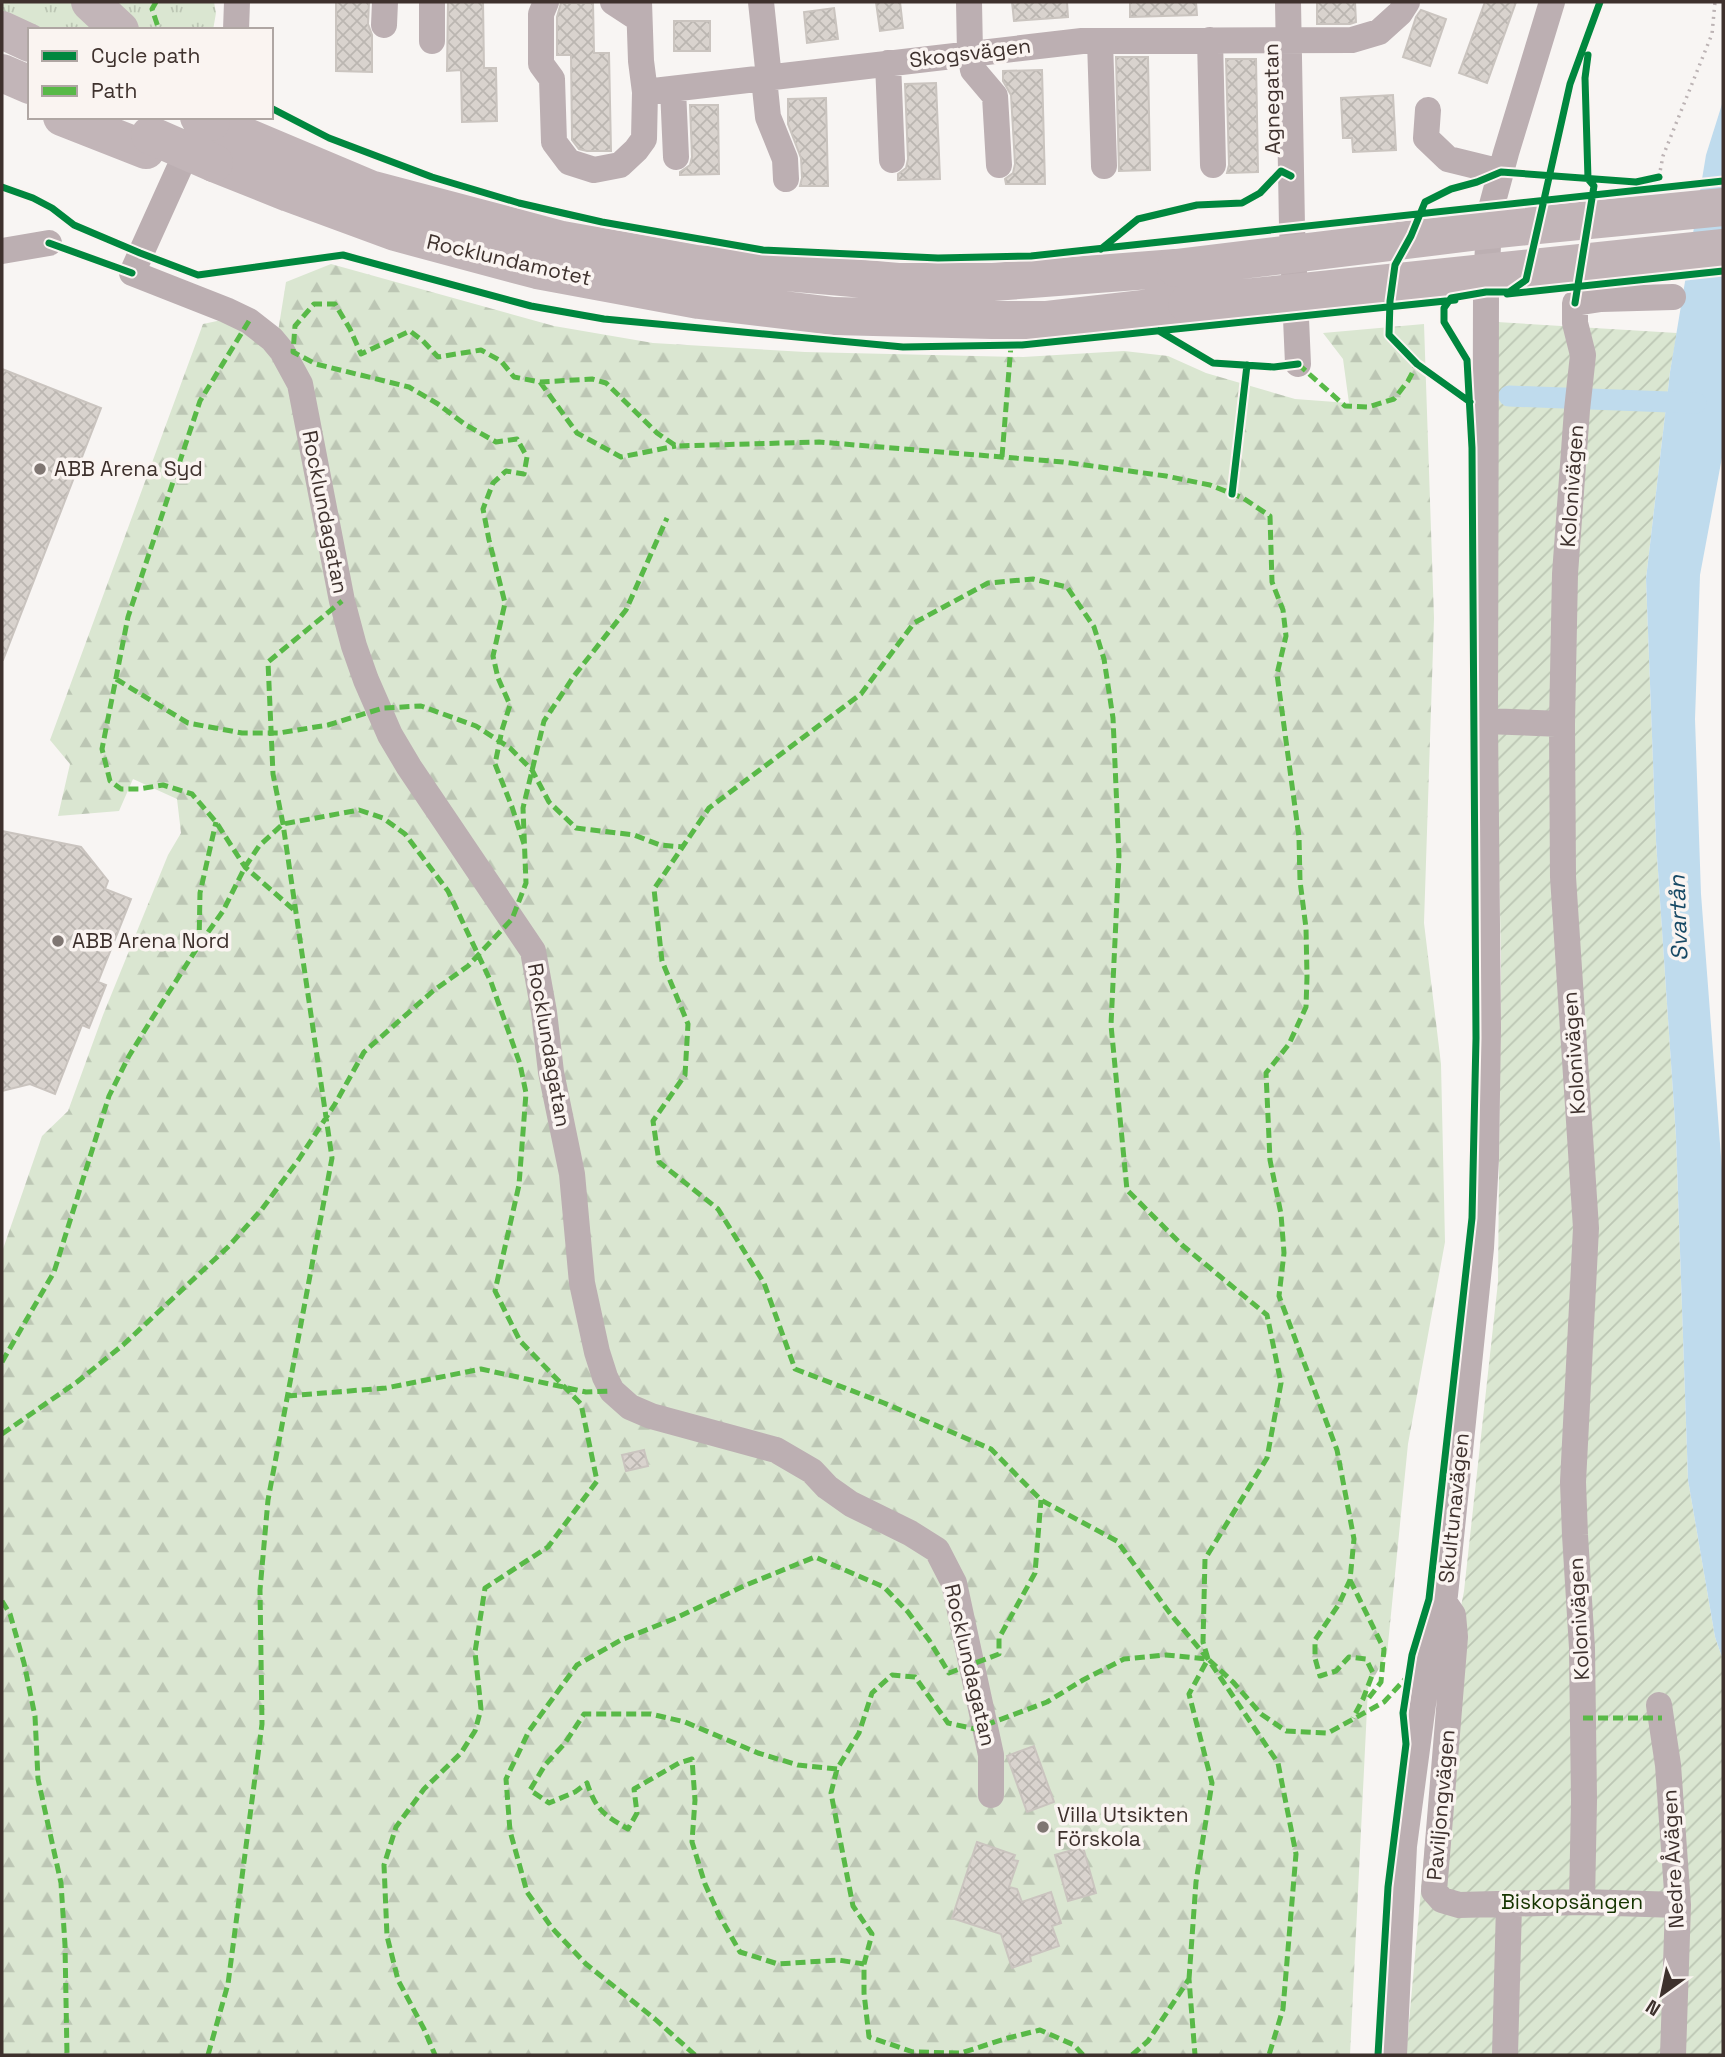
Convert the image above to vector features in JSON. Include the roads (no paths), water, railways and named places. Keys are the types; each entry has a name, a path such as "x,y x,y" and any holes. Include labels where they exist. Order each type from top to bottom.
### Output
{"highway":[{"path":"90,2 118,28"},
{"path":"2,30 28,42"},
{"path":"2,73 28,84"},
{"path":"2,103 28,108"},
{"path":"69,119 148,143 217,136 370,189 562,240 696,264 898,282 1007,282 1176,268 1488,230 1723,208"},
{"path":"110,119 148,143"},
{"name":"Rocklundamotet","path":"217,136 250,192 289,193 395,232 537,270 699,300 834,316 1047,320 1723,248"}],"street":[{"path":"236,28 237,2"},
{"path":"432,2 432,41"},
{"path":"546,2 541,15 541,64 552,79 554,142 569,162 594,170 620,165 644,139 657,91"},
{"path":"614,2 639,10 640,61 657,91 676,157"},
{"path":"761,2 768,117 785,159 786,179"},
{"path":"969,2 973,70 995,96 999,165"},
{"name":"Agnegatan","path":"1288,2 1292,227 1298,364"},
{"name":"Skogsvägen","path":"657,91 1082,41 1352,40 1380,32 1407,2"},
{"name":"Skultunavägen","path":"1394,2055 1404,1846 1428,1667 1443,1600 1462,1449 1481,1248 1485,1172 1488,1014 1485,721 1488,246 1501,172 1552,2"},
{"path":"1210,40 1213,165"},
{"path":"1100,41 1104,166"},
{"path":"888,63 892,160"},
{"path":"1429,110 1426,138 1448,159 1501,172"},
{"name":"Rocklundagatan","path":"217,136 132,273 249,321 272,339 288,360 300,384 342,601 366,680 390,735 409,767 533,951 551,1072 572,1174 582,1283 605,1377 612,1391 629,1407 651,1416 776,1450 812,1471 827,1487 851,1504 937,1550 954,1583 991,1755 990,1795"},
{"path":"2,251 49,243"},
{"name":"Kolonivägen","path":"1582,1902 1582,1648 1573,1482 1586,1228 1563,877 1562,724 1566,574 1583,355 1575,323 1575,303 1601,299 1673,298"},
{"path":"1485,721 1562,724"},
{"name":"Paviljongvägen","path":"1443,1600 1453,1615 1455,1637 1434,1891 1442,1900 1459,1905 1582,1902 1678,1905"},
{"name":"Nedre Åvägen","path":"1659,1705 1668,1765 1678,1905 1673,2055"},
{"path":"1505,2055 1509,1905"}],"water":[{"name":"Svartån","path":"1723,101 1723,452 1700,575 1695,719 1701,894 1723,1183 1723,1660 1715,1637 1688,1480 1676,1137 1656,841 1646,579 1670,372 1706,155"}],"waterway":[{"path":"1509,396 1696,403"}],"place":[{"name":"ABB Arena Syd","path":"40,469"},
{"name":"ABB Arena Nord","path":"58,941"},
{"name":"Villa Utsikten Förskola","path":"1043,1827"}],"park label":[{"name":"Biskopsängen","path":"1572,1902"}]}
